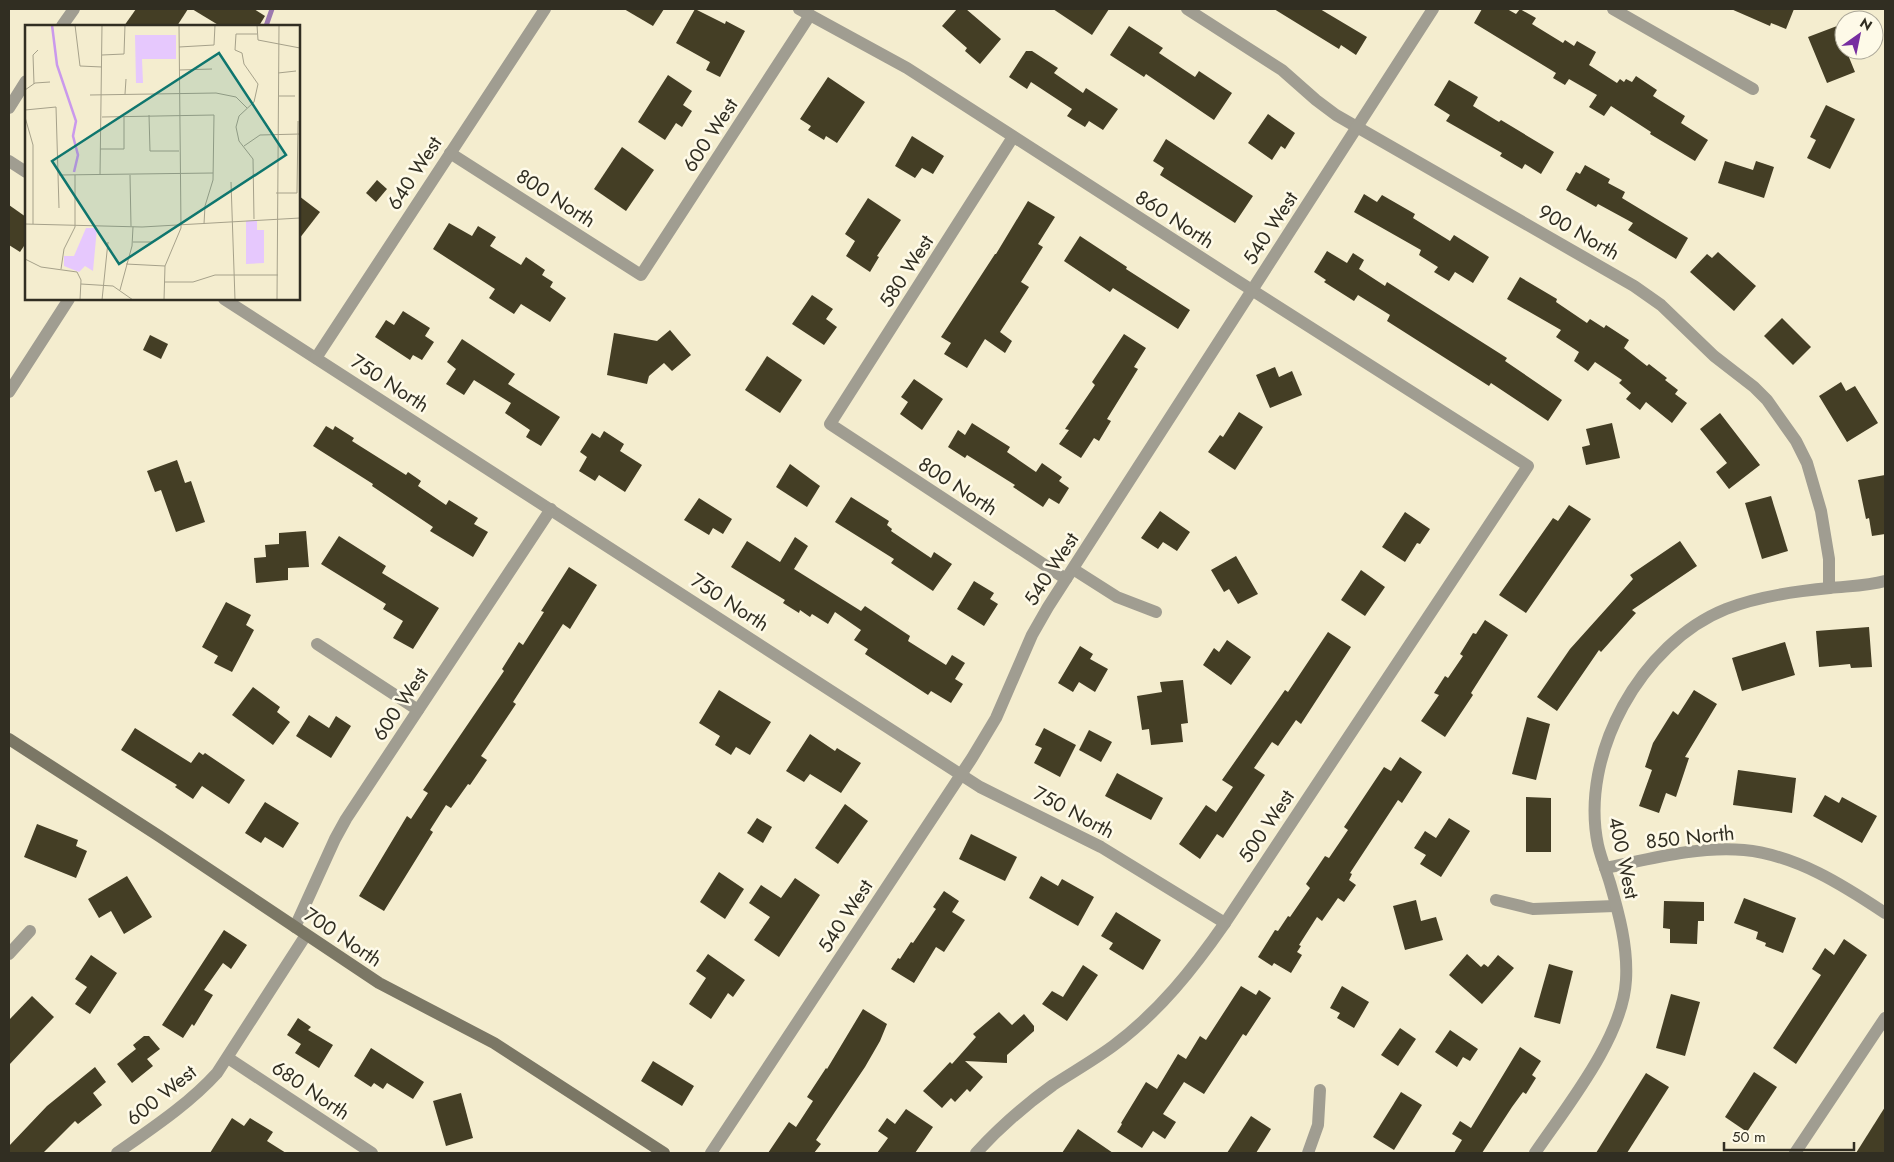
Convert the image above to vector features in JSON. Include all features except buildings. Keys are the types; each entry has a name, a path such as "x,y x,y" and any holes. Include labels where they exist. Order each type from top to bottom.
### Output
{"street":[{"path":"63,25 74,9"},
{"name":"640 West","path":"316,358 545,9"},
{"name":"860 North","path":"799,9 907,68 1252,291 1528,466"},
{"name":"900 North","path":"1187,9 1282,70 1316,100 1357,128 1634,286 1661,305 1714,356 1754,386 1783,421 1807,463 1816,488 1824,527 1829,559 1829,588"},
{"name":"540 West","path":"710,1153 962,774 996,718 1032,635 1069,574 1433,9"},
{"path":"1613,9 1753,89"},
{"name":"600 West","path":"641,275 810,15"},
{"path":"9,108 25,83"},
{"name":"580 West","path":"830,424 1013,137"},
{"name":"800 North","path":"450,153 641,275"},
{"path":"9,161 25,171"},
{"path":"9,392 68,300"},
{"name":"750 North","path":"226,300 980,787 1101,847 1225,922"},
{"name":"800 North","path":"830,424 1069,574 1117,597 1156,612"},
{"name":"500 West","path":"976,1153 1022,1109 1053,1085 1113,1046 1140,1024 1183,980 1225,922 1528,466"},
{"name":"600 West","path":"117,1153 205,1086 228,1058 301,931 335,839 551,509"},
{"name":"400 West","path":"1536,1153 1599,1057 1617,1020 1626,981 1626,950 1598,846 1594,822 1600,772 1610,735 1632,692 1650,665 1673,642 1689,629 1726,609 1783,594 1858,586 1885,581"},
{"path":"317,644 418,710"},
{"name":"700 North","path":"9,739 159,836 379,983 494,1043 664,1153"},
{"name":"850 North","path":"1605,868 1686,852 1744,850 1768,854 1825,876 1885,913"},
{"path":"1496,900 1533,910 1615,906"},
{"path":"9,954 30,931"},
{"path":"1795,1153 1885,1018"},
{"name":"680 North","path":"228,1058 372,1153"},
{"path":"1308,1153 1318,1125 1320,1090"}],"waterway":[{"path":"266,25 272,9"}]}
